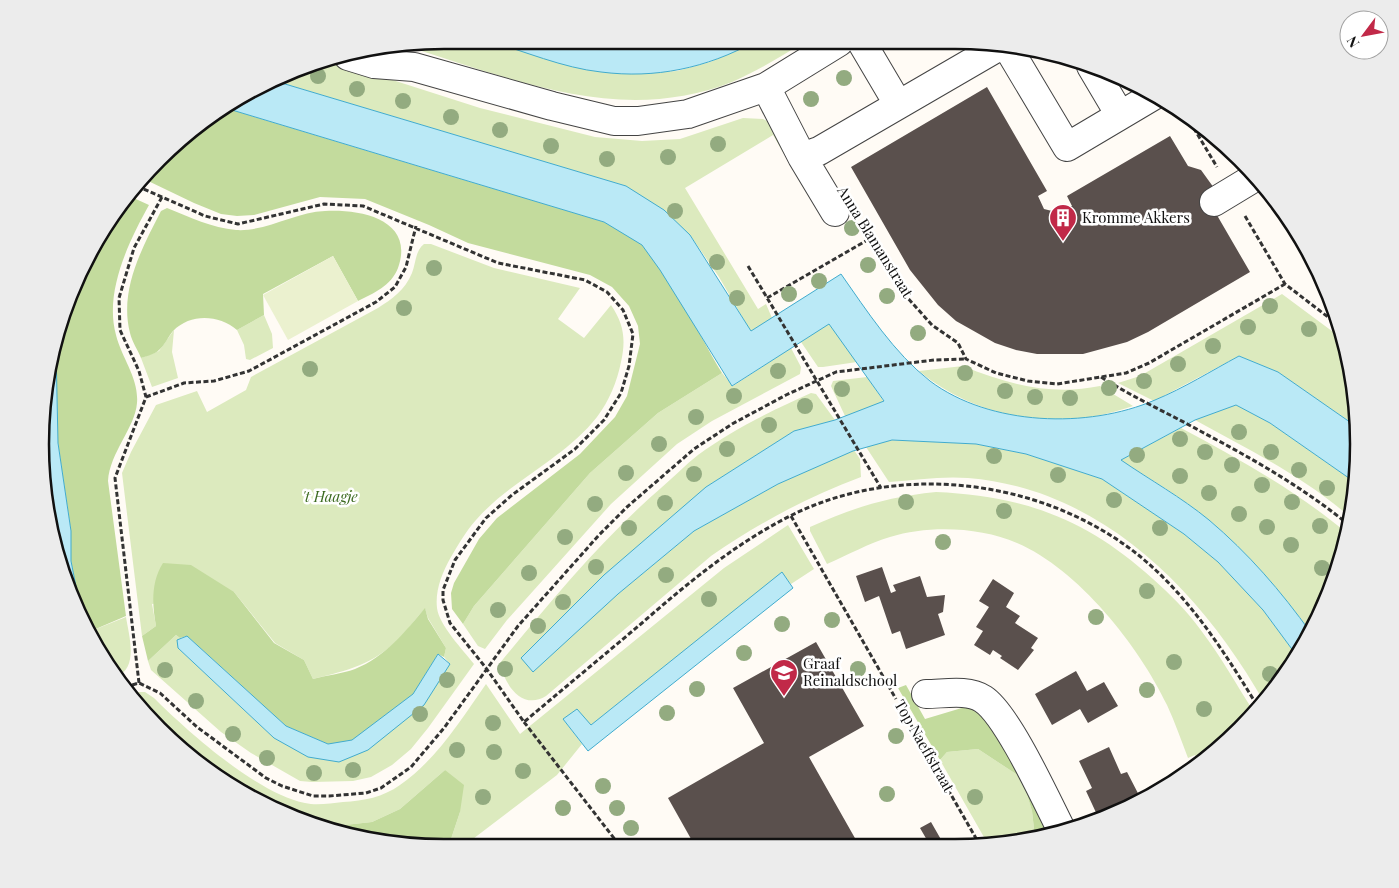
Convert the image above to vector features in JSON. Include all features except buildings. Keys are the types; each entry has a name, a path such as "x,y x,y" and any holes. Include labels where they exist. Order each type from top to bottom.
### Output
{"street":[{"path":"356,59 374,64 414,67 552,106 614,121 664,119 688,114 766,87 828,49"},
{"path":"866,49 898,104"},
{"path":"802,157 819,151 991,51"},
{"path":"389,53 414,67"},
{"path":"1011,53 1067,147 1148,99"},
{"path":"1097,75 1120,115"},
{"name":"Anna Blamanstraat","path":"766,87 802,157 846,213"},
{"path":"1222,196 1249,180"},
{"name":"Top Naeffstraat","path":"926,694 966,693 983,699 993,709 1035,776 1058,826"}],"path":[{"path":"1191,127 1222,196 1285,284 1329,318"},
{"path":"142,188 205,216 238,224 324,204 363,206 416,226 498,262 585,280 606,292 623,310 633,334 628,366 621,393 604,420 575,449 512,495 486,518 464,546 448,575 443,590 443,600 450,623 615,839"},
{"path":"140,683 115,478 146,398 140,371 120,330 119,298 134,248 162,197"},
{"name":"Anna Blamanstraat","path":"846,213 871,238 906,296 932,325 958,343 966,359"},
{"path":"146,398 184,383 214,381 249,371 376,302 395,287 406,267 416,226"},
{"path":"767,298 871,238"},
{"path":"748,266 864,456 881,488"},
{"path":"130,685 140,683 160,692 196,727 266,778 312,796 366,794 381,788 411,767 444,728 518,626 627,507 686,456 732,424 786,395 818,382 836,372 934,360 966,359 996,373 1028,381 1057,384 1126,373 1149,363 1285,284"},
{"path":"1101,377 1129,395 1201,431 1283,478 1323,504 1343,520"},
{"path":"524,722 708,567 791,516 826,501 881,488 936,484 1006,491 1074,514 1114,538 1149,564 1176,592 1204,625 1255,702"},
{"name":"Top Naeffstraat","path":"791,516 899,704"},
{"name":"Top Naeffstraat","path":"904,713 976,838"}],"green space":[{"path":"517,49 581,68 627,74 677,71 710,62 739,49 793,49 732,82 690,94 649,100 608,99 567,93 486,72 418,50"},
{"path":"339,63 480,108 595,137 642,141 680,139 743,118 763,119 769,122 788,148 784,154 773,135 685,188 758,309 766,304 772,318 751,332 719,277 690,235 626,186 283,83"},
{"path":"232,110 604,222 635,239 654,260 685,307 722,373 658,413 590,473 474,606 463,624 452,609 451,593 454,583 479,539 497,518 580,454 615,417 627,396 640,344 638,326 629,306 612,287 590,275 468,243 365,199 320,197 254,215 237,216 221,214 149,181 183,147 203,130"},
{"path":"134,198 149,205 120,267 113,302 113,319 119,344 133,377 137,403 132,422 113,460 108,481 126,616 95,629 76,587 71,561 71,531 58,443 56,366 62,342 79,293 90,269 115,224"},
{"path":"167,208 210,225 236,230 258,228 314,212 354,212 382,221 392,228 399,239 401,252 398,268 391,280 376,292 358,301 333,256 263,294 264,315 237,330 222,321 214,319 205,318 188,321 173,331 163,346 157,351 141,358 131,336 127,317 130,285 134,270 147,240 161,211"},
{"name":"'t Haagje","path":"424,244 431,244 494,268 580,288 558,319 584,338 611,305 619,319 623,332 623,354 615,384 597,417 569,445 490,506 469,529 448,563 438,588 437,608 442,622 474,664 428,728 411,749 392,765 371,777 353,781 300,781 251,753 221,732 151,670 148,661 176,635 180,638 178,648 274,738 308,756 450,664 444,657 446,648 428,618 425,609 400,638 380,655 349,669 313,679 304,660 275,643 234,592 152,604 156,626 142,636 122,473 156,405 197,391 207,412 246,390 251,377 378,308 393,297 409,279 417,254"},
{"path":"333,256 358,301 288,340 263,295"},
{"path":"1282,294 1334,333 1343,367 1349,422 1278,372 1239,356 1154,401 1118,383 1140,376"},
{"path":"264,315 272,334 273,348 250,360 246,359 244,345 237,330"},
{"path":"829,323 857,362 818,367 801,342"},
{"path":"174,330 172,352 178,378 152,387 141,358 159,351"},
{"path":"791,348 801,367 800,374 712,421 677,444 611,504 507,620 485,649 478,646 463,624 474,606 590,473 658,413 722,373 733,386"},
{"path":"963,366 996,378 1030,387 1064,390 1100,386 1133,406 1077,419 1035,419 1014,416 973,403 954,394 936,384 919,371"},
{"path":"867,377 884,402 845,416 831,386 833,381"},
{"path":"811,393 816,394 835,420 794,431 706,487 618,594 694,531 778,484 854,450 860,459 861,477 822,493 784,512 711,556 546,696 537,700 529,700 522,698 510,687 500,663 597,550 639,508 698,455 753,421"},
{"path":"1236,405 1270,423 1348,478 1344,513 1295,476 1195,420"},
{"path":"1181,428 1288,490 1341,528 1329,571 1306,626 1263,573 1209,520 1165,488 1120,460"},
{"path":"892,440 976,444 1026,454 1102,479 1184,534 1218,562 1263,610 1292,650 1260,696 1239,661 1210,622 1178,585 1143,552 1104,524 1062,502 1017,486 968,478 929,478 889,482 866,447"},
{"path":"936,492 968,494 1026,505 1053,514 1079,526 1104,541 1128,558 1172,596 1195,622 1251,706 1196,758 1195,755 1188,758 1167,705 1155,682 1140,658 1104,612 1084,590 1062,571 1040,555 1003,538 971,531 938,529 905,533 866,546 827,564 810,531 810,527 872,504"},
{"path":"788,525 814,569 791,584 782,573 591,725 563,719 582,744 557,775 473,839 451,839 460,812 445,770 400,809 372,822 340,825 293,809 224,773 183,741 136,692 145,692 154,698 204,744 225,760 266,788 286,797 314,804 373,798 387,793 400,785 425,764 447,739 486,684 520,734 724,568"},
{"path":"163,563 191,565 234,592 274,643 304,660 313,679 350,671 376,658 402,635 425,608 428,619 446,648 444,657 438,654 413,694 352,741 328,744 286,726 187,636 180,638 176,635 148,661 142,636 156,626 154,585"},
{"path":"126,617 131,651 128,666 123,673 115,664 95,629"},
{"path":"906,685 925,719 975,704 984,707 1052,827 1034,831 1032,811 1022,778 978,749 947,752 940,760 898,688"},
{"path":"978,749 1022,778 1032,811 1034,831 984,838 940,760 947,752"},
{"path":"445,770 464,785 460,812 451,839 392,836 340,825 372,822 400,809"}],"water":[{"path":"513,49 740,49 699,65 641,74 587,70"},
{"path":"283,83 626,186 664,210 690,235 751,331 841,274 893,345 917,370 930,381 954,396 981,407 1010,414 1040,418 1070,419 1100,416 1155,400 1187,385 1239,356 1278,372 1349,422 1348,478 1270,423 1236,405 1195,420 1121,460 1209,520 1263,573 1306,626 1292,650 1263,610 1218,562 1184,534 1102,479 1026,454 976,444 892,440 853,451 778,484 694,531 618,594 533,672 521,658 604,575 706,487 794,431 835,420 884,401 829,324 732,386 660,270 642,245 604,222 232,110"},
{"path":"56,366 58,443 71,531 71,561 76,587 62,546 52,496 49,444 52,392"},
{"path":"782,572 793,588 588,751 563,719 577,709 591,725"},
{"path":"187,636 286,726 328,744 352,740 413,694 438,654 450,664 424,705 368,750 339,762 308,757 274,738 178,648 177,640"}],"place":[{"name":"Kromme Akkers","path":"1063,242"},
{"name":"Graaf Reinaldschool","path":"784,697"}]}
